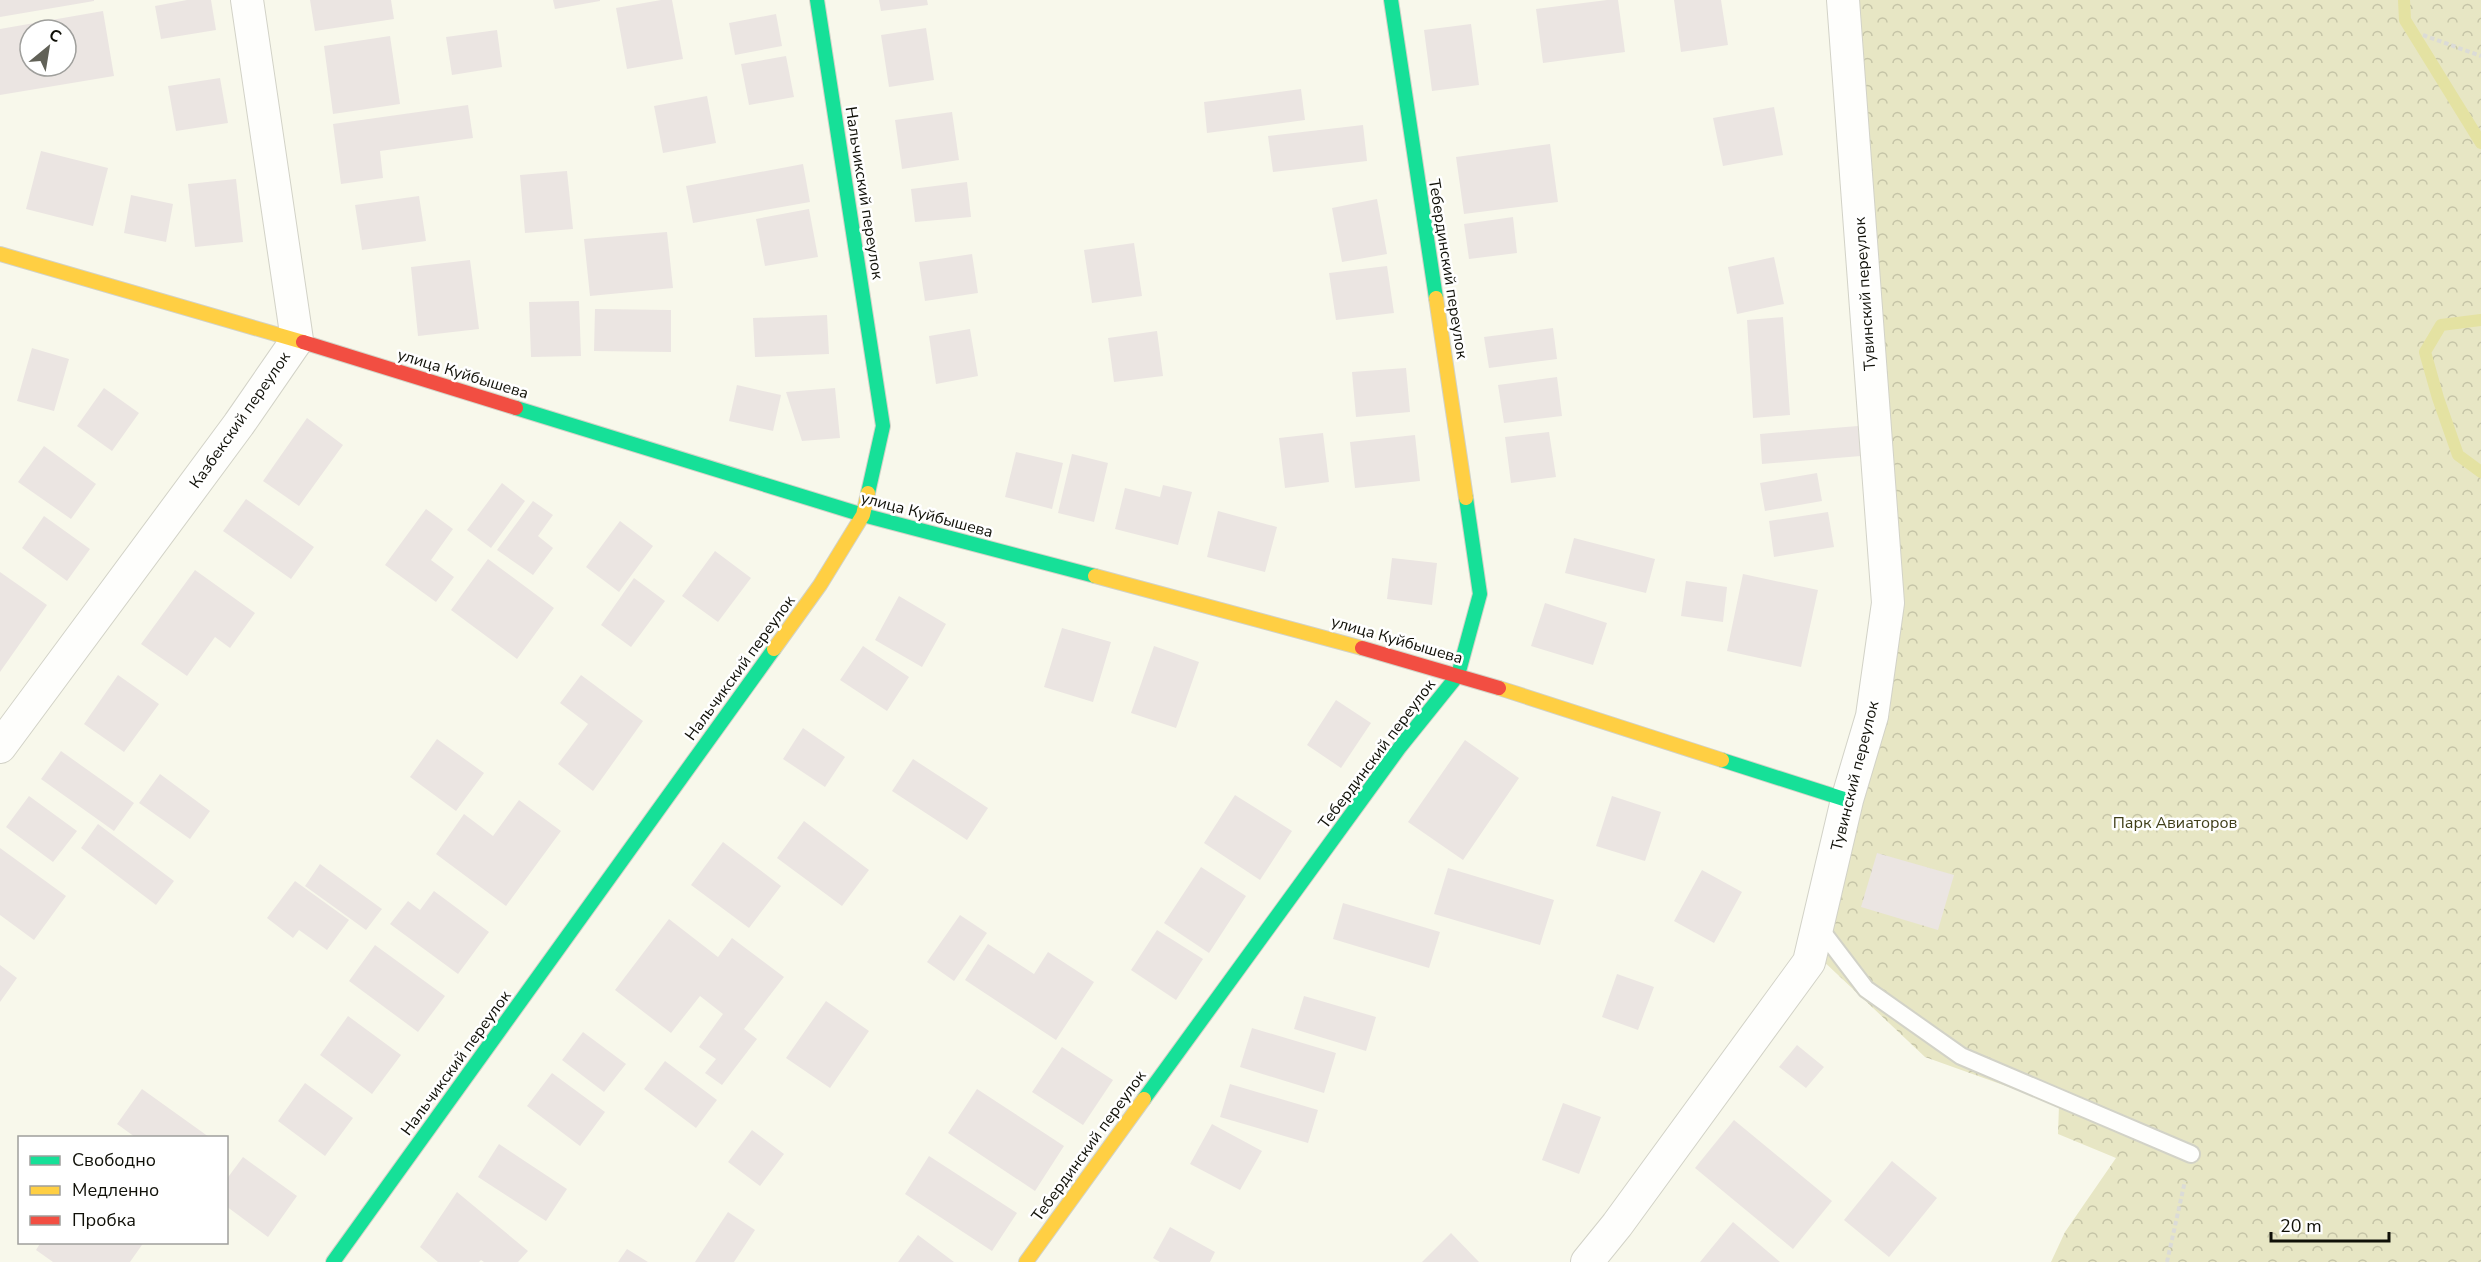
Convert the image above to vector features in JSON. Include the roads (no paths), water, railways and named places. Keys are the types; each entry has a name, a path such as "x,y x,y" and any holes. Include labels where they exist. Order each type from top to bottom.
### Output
{"street":[{"name":"Казбекский переулок","path":"0,747 239,424 297,340 247,0"},
{"name":"Нальчикский переулок","path":"333,1262 820,585 863,515 883,426 817,0"},
{"name":"Тебердинский переулок","path":"1026,1262 1400,747 1458,675 1480,594 1391,0"},
{"name":"Тувинский переулок","path":"1587,1262 1617,1225 1809,962 1847,800 1872,716 1888,603 1843,0"},
{"name":"улица Куйбышева","path":"0,254 297,340 863,515 1310,633 1458,675 1847,800"}],"lane":[{"path":"1818,926 1866,989 1961,1056 2191,1154"}],"waterway":[{"path":"2404,0 2405,20 2481,143"},
{"path":"2481,320 2441,325 2425,352 2458,455 2481,472"}],"park label":[{"name":"Парк Авиаторов","path":"2175,823"}]}
